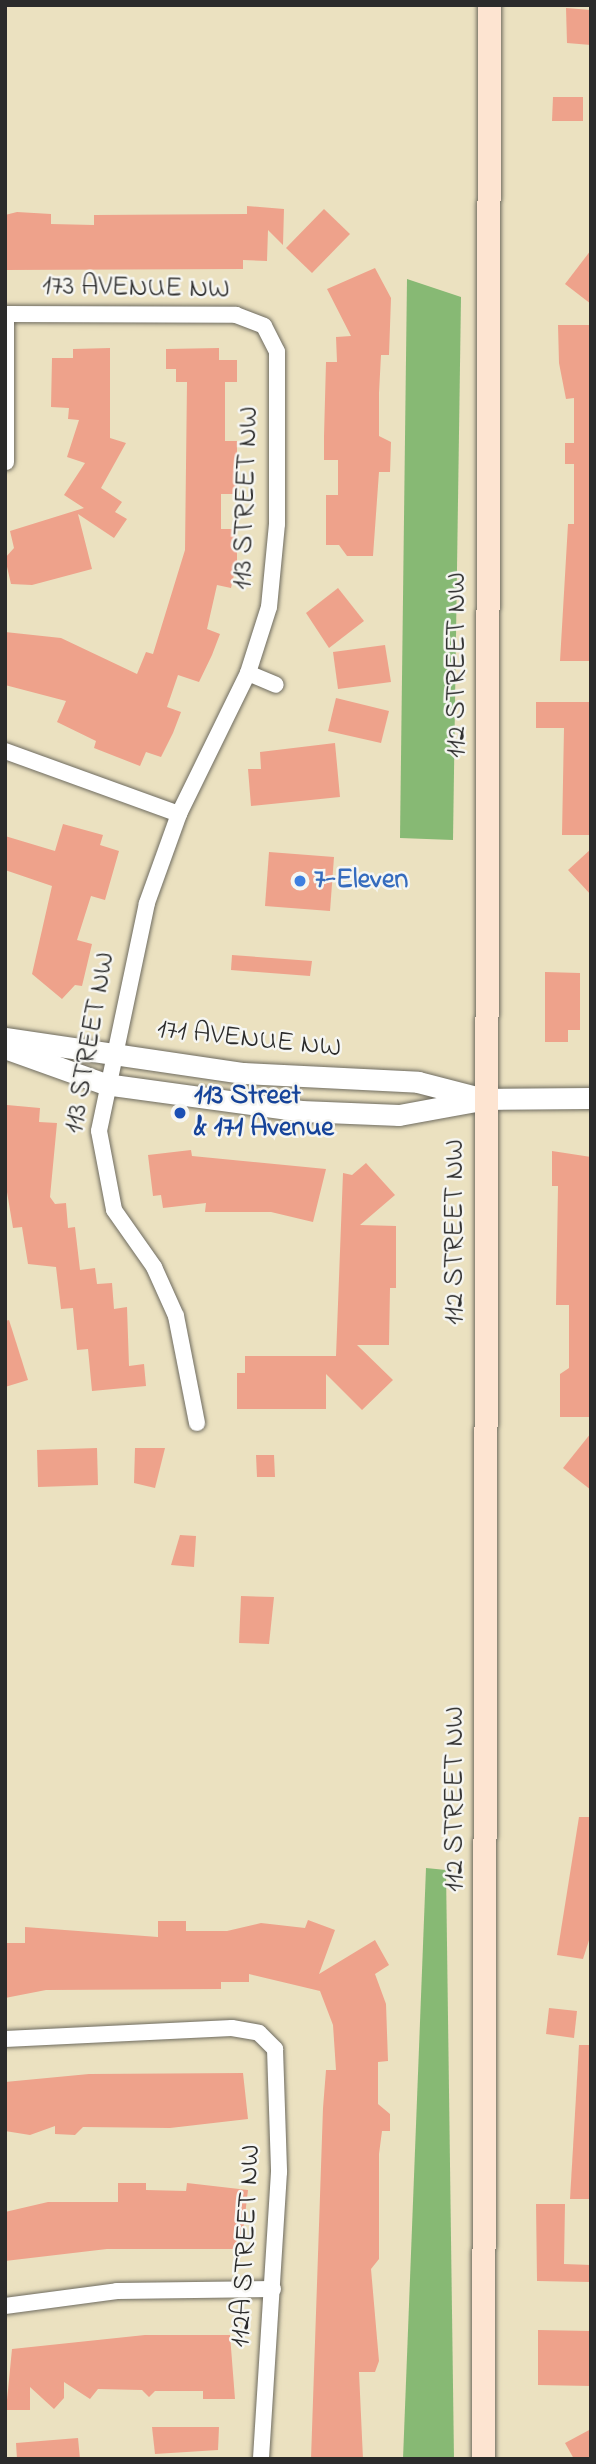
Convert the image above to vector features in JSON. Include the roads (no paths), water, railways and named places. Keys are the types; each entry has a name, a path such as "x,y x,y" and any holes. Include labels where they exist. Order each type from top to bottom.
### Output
{"main road":[{"name":"112 STREET NW","path":"483,2459 489,5"}],"street":[{"name":"173 AVENUE NW","path":"6,314 236,315 264,326"},
{"path":"6,314 6,462"},
{"name":"113 STREET NW","path":"197,1423 171,1300 106,1192 99,1130 112,1052 136,942 179,814 248,673 269,607 276,548 277,352 264,326"},
{"path":"248,673 276,685"},
{"path":"5,751 179,814"},
{"name":"171 AVENUE NW","path":"5,1038 243,1073 418,1082 486,1099"},
{"name":"171 AVENUE NW","path":"5,1048 106,1084 217,1103 399,1115 486,1099 591,1098"},
{"name":"112A STREET NW","path":"5,2039 218,2028 268,2039 279,2070 273,2289 261,2459"},
{"path":"5,2306 117,2291 273,2289"}],"place":[{"name":"7-Eleven","path":"300,881"},
{"name":"113 Street & 171 Avenue","path":"180,1113"}]}
